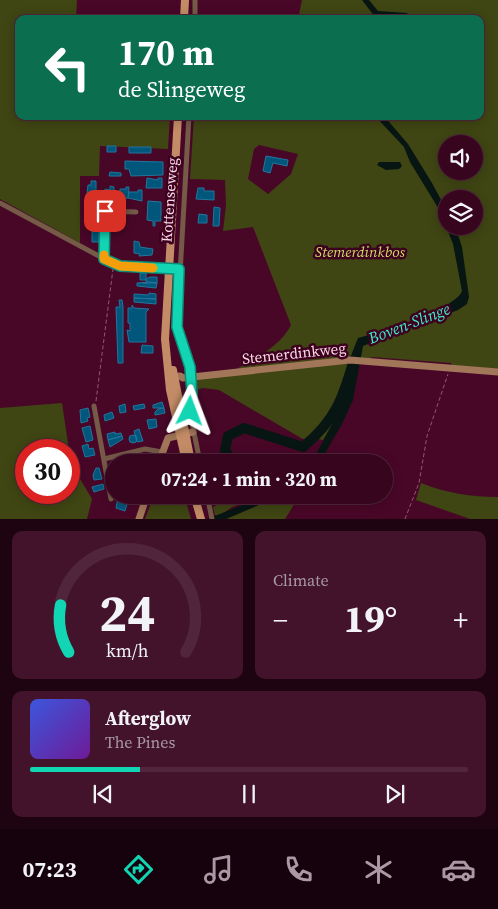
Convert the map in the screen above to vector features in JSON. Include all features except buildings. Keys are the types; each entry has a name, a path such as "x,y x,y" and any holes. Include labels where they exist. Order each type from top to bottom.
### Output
{"main road":[{"path":"184,15 185,0"},
{"name":"Kottenseweg","path":"178,120 167,311 172,380 185,454"},
{"name":"Kottenseweg","path":"182,434 188,454"},
{"path":"197,504 202,519"},
{"path":"200,504 202,519"}],"street":[{"path":"195,15 196,0"},
{"name":"Kottenseweg","path":"189,120 177,327 180,343 188,359 187,378 193,432 198,454"},
{"path":"176,161 186,162"},
{"path":"0,203 114,264 179,269"},
{"path":"104,259 105,211 136,212"},
{"name":"Stemerdinkweg","path":"172,380 350,360 498,372"},
{"path":"94,406 105,465"},
{"path":"104,459 145,449 162,452 165,440 193,432"},
{"path":"139,519 144,504"},
{"path":"209,504 212,517"}],"path":[{"path":"94,406 98,397 114,264"},
{"path":"405,519 419,483 427,436 450,368"}],"green space":[{"path":"0,0 77,0 76,15 15,15 15,120 170,120 168,149 100,146 99,176 80,176 80,243 0,199"},
{"name":"Stemerdinkbos","path":"302,0 498,0 498,369 452,366 451,363 372,357 368,361 352,358 235,370 274,346 291,325 253,227 223,231 226,205 225,180 190,179 194,120 484,120 484,15 299,15","holes":["259,145 298,154 291,174 268,194 248,179 254,149"]},
{"path":"351,364 348,385 339,413 323,440 312,438 309,441 301,438 219,390 203,388 196,390 195,381 198,379"},
{"path":"62,403 67,439 15,439 15,504 80,504 80,479 92,499 87,519 0,519 0,408"},
{"path":"421,483 459,494 498,497 498,519 470,519 416,500"},
{"path":"151,504 187,504 191,519 145,519"},
{"path":"219,504 241,504 232,507 218,517 215,515 213,507"},
{"path":"261,504 294,504 285,519 226,519"}],"water":[{"path":"362,0 369,0 378,11 407,13 409,15 373,15"},
{"path":"379,120 387,120 408,144 438,194 438,208 410,162 404,147"},
{"path":"379,162 400,162 402,166 399,169 386,170 377,165"},
{"path":"449,235 458,235 462,247 469,297 467,304 458,310 363,346 353,400 325,454 316,454 345,399 352,353 358,338 399,326 432,312 457,298 462,291"},
{"path":"245,504 261,504 226,519 207,519"}],"waterway":[{"name":"Boven-Slinge","path":"228,454 225,450 228,436 244,428 303,447 323,428 336,408 346,386 354,359"}],"slow traffic":[{"path":"104,255 104,259 120,266 153,268"}],"route":[{"path":"105,211 104,259 120,266 179,269 176,306 177,327 180,343 190,367 192,394 190,411"}]}
